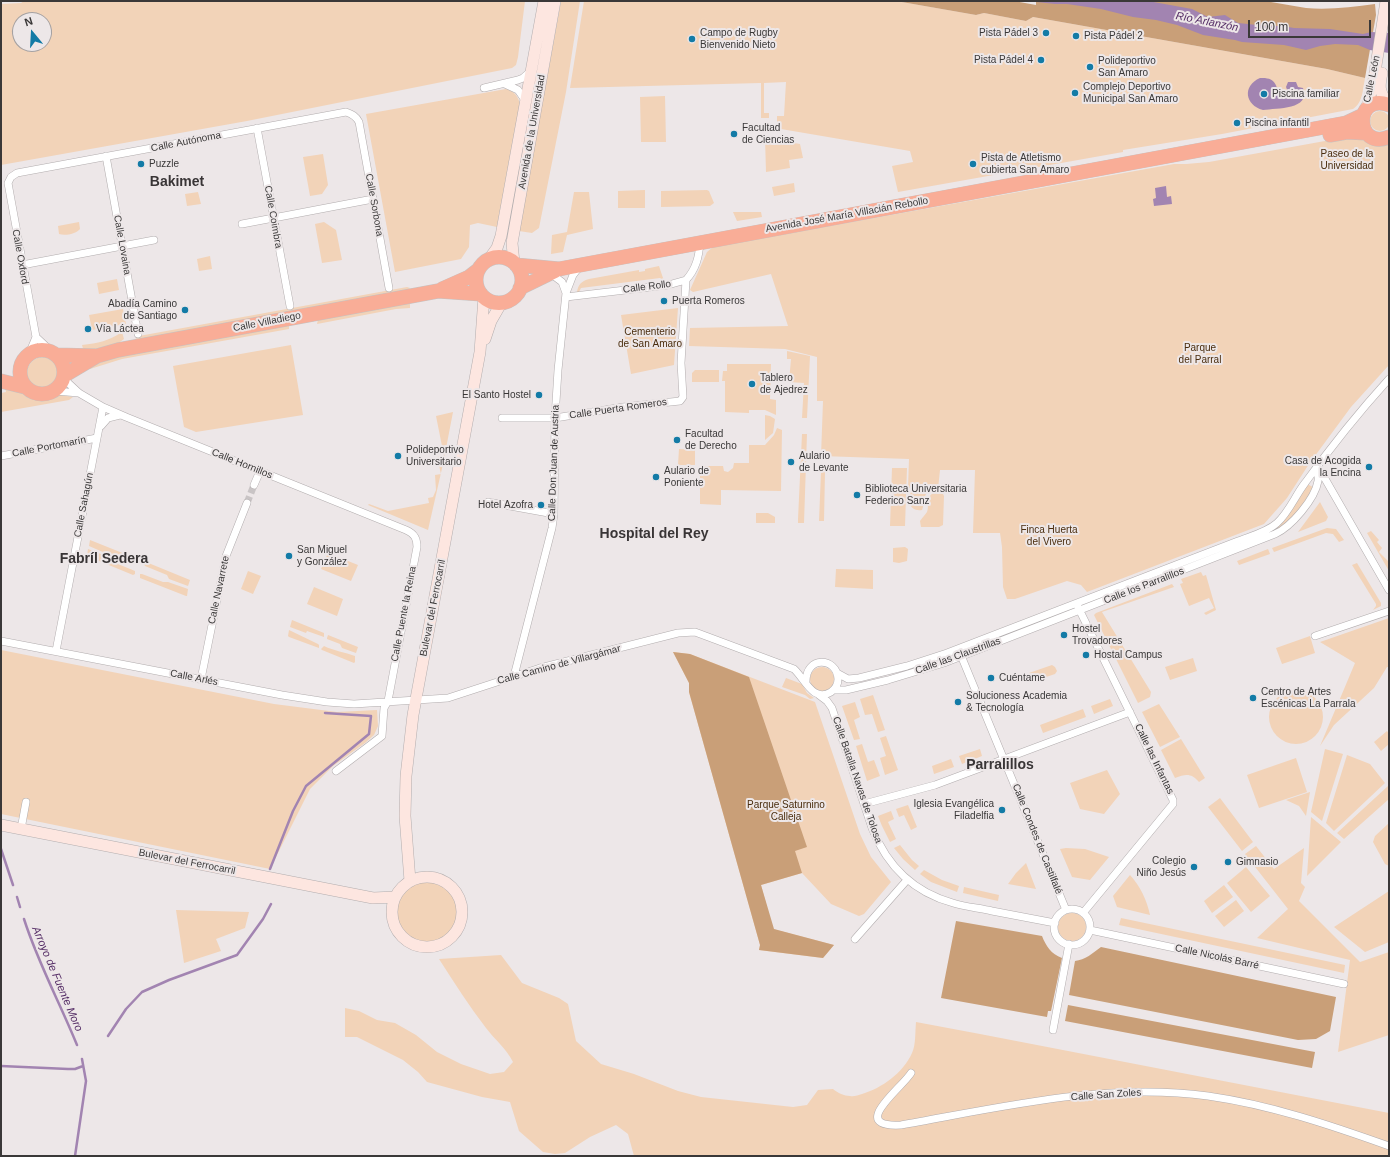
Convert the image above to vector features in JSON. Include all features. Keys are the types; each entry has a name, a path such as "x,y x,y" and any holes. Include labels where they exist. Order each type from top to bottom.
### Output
{"highway":[{"name":"Avenida José María Villacián Rebollo","path":"520,288 555,271 581,265 1346,123 1364,113 1375,104 1388,104"},
{"path":"1364,113 1362,124 1366,133"},
{"name":"Avenida José María Villacián Rebollo","path":"1178,155 1198,157 1210,156 1347,132 1366,133 1377,139 1389,138"},
{"path":"502,257 515,264 521,276 520,288 514,296 502,302 492,301 483,296 476,284 478,270 482,264 489,259 502,257"},
{"name":"Avenida José María Villacián Rebollo","path":"515,264 555,271"},
{"name":"Calle Villadiego","path":"64,377 97,356 118,350 438,291 469,277 478,270"},
{"name":"Calle Villadiego","path":"438,291 483,296"},
{"path":"38,350 45,350 55,354 64,365 64,377 61,386 49,394 42,395 32,393 25,387 21,380 20,366 29,354 38,350"},
{"name":"Calle Villadiego","path":"55,354 97,356"},
{"path":"1,374 20,366"},
{"path":"1,381 25,387"}],"main road":[{"name":"Avenida de la Universidad","path":"489,259 501,236 544,1"},
{"name":"Avenida de la Universidad","path":"515,264 512,244 556,1"},
{"name":"Calle León","path":"1386,3 1377,80 1381,92 1388,104"},
{"name":"Calle León","path":"1364,113 1377,80 1389,30"},
{"name":"Bulevar del Ferrocarril","path":"414,880 409,865 405,816 406,776 410,737 480,352 483,296"},
{"name":"Bulevar del Ferrocarril","path":"480,352 491,321 502,302"},
{"name":"Bulevar del Ferrocarril","path":"1,825 373,898 395,897"},
{"path":"427,877 437,878 446,882 453,888 459,897 462,906 462,917 459,928 444,943 433,947 422,947 412,944 403,938 396,930 392,919 392,908 395,897 404,885 414,880 427,877"},
{"name":"Bulevar del Ferrocarril","path":"373,898 392,908"}],"street":[{"path":"484,88 505,84 523,78 531,71"},
{"path":"505,84 518,90 525,100"},
{"name":"Calle Autónoma","path":"11,177 17,173 346,112 353,114 359,122"},
{"name":"Calle Sorbona","path":"359,122 389,288"},
{"name":"Calle Coimbra","path":"257,128 290,306"},
{"name":"Calle Lovaina","path":"106,156 138,334"},
{"name":"Calle Oxford","path":"11,177 8,188 36,337"},
{"path":"242,224 373,199"},
{"path":"22,265 154,240"},
{"path":"686,280 700,256 700,242"},
{"name":"Calle Don Juan de Austria","path":"514,676 552,528 554,514 555,418 558,370 566,295 573,275 581,265"},
{"path":"555,271 562,282 566,295"},
{"name":"Calle Rollo","path":"566,295 668,285 686,280"},
{"name":"Calle Puerta Romeros","path":"502,418 555,418 623,407 680,401 683,397 681,363 686,280"},
{"path":"29,354 36,337 55,354"},
{"name":"Calle Hornillos","path":"64,377 79,393 120,415 406,530"},
{"path":"1389,379 1350,423 1316,469 1324,477 1389,590"},
{"name":"Calle Hornillos","path":"55,391 79,393"},
{"name":"Calle Sahagún","path":"56,651 103,407"},
{"path":"99,429 103,422 108,418 120,415"},
{"name":"Calle Portomarín","path":"1,456 97,438"},
{"name":"Calle los Parralillos","path":"1080,610 1280,532 1296,517 1314,492 1318,481 1316,469"},
{"name":"Calle los Parralillos","path":"1076,603 1262,532 1276,524 1284,515 1316,469"},
{"path":"254,485 260,471"},
{"path":"1314,492 1324,490 1333,494"},
{"path":"488,502 554,514"},
{"name":"Calle Navarrete","path":"201,679 226,556 247,503"},
{"name":"Calle Puente la Reina","path":"388,701 417,547 415,536 406,530"},
{"name":"Calle los Parralillos","path":"1208,561 1208,556 1229,548 1238,541"},
{"path":"1197,556 1208,561"},
{"path":"1080,610 1084,604 1101,598 1120,586"},
{"name":"Calle las Infantas","path":"1076,603 1171,793 1173,800 1173,804 1083,913"},
{"name":"Calle las Claustrillas","path":"837,673 848,679 859,678 907,666 958,649 1076,603"},
{"name":"Calle las Claustrillas","path":"833,690 846,690 888,680 961,656 1080,610"},
{"path":"1315,636 1389,611"},
{"name":"Calle Camino de Villargámar","path":"388,701 455,696 540,668 686,632 695,632 794,669 810,668"},
{"path":"961,656 965,650 987,641 997,634"},
{"name":"Calle Arlés","path":"1,641 282,695 327,702 354,704 388,701"},
{"name":"Calle Condes de Castilfalé","path":"958,649 1066,910"},
{"path":"817,663 825,663 833,666 837,673 838,682 833,690 827,694 819,695 811,691 806,683 806,675 810,668 817,663"},
{"name":"Calle Camino de Villargámar","path":"794,669 806,683"},
{"name":"Calle Batalla Navas de Tolosa","path":"832,708 833,690"},
{"name":"Calle Batalla Navas de Tolosa","path":"819,695 827,701 832,708 878,844 890,862 907,880 925,892 953,903 1055,923"},
{"path":"336,771 382,736 384,708 388,701"},
{"path":"864,804 936,784 1130,712"},
{"path":"21,829 26,802"},
{"path":"855,939 907,880"},
{"path":"1073,909 1083,913 1089,920 1090,930 1086,938 1083,941 1074,944 1069,944 1061,940 1056,932 1055,923 1059,915 1066,910 1073,909"},
{"name":"Calle Nicolás Barré","path":"1090,930 1344,984"},
{"path":"1052,1030 1069,944"},
{"name":"Calle San Zoles","path":"911,1073 908,1079 887,1099 878,1112 878,1116 882,1123 901,1125 1074,1096 1128,1092 1165,1092 1207,1096 1272,1108 1313,1120 1389,1146"}],"green space":[{"path":"24,1 525,1 518,57 516,65 512,68 247,121 1,165 1,4 21,3"},
{"path":"561,1 580,1 566,92 539,228 532,233 519,231"},
{"name":"Complejo Deportivo Municipal San Amaro","path":"584,1 896,1 976,15 984,13 1026,21 1033,17 1327,69 1365,78 1361,99 1353,109 898,192 892,166 913,162 910,151 781,129 777,124 777,116 784,116 786,82 764,83 764,113 769,113 769,118 761,118 761,83 570,88"},
{"path":"896,1 1014,1 1036,5 1036,1 1265,1 1306,8 1323,9 1375,4 1376,15 1365,78 1327,69 1033,17 1026,21 984,13 976,15"},
{"path":"506,89 515,94 520,103 497,227 478,223 470,225 469,247 461,259 395,272 366,114"},
{"path":"665,96 666,142 641,142 640,97"},
{"path":"1376,111 1384,111 1390,117 1390,125 1384,131 1376,131 1370,125 1370,117"},
{"name":"Parque del Parral","path":"1347,137 1361,139 1381,145 1389,144 1389,365 1351,407 1309,464 1287,498 1264,524 1087,592 1081,585 1067,581 1015,599 1007,599 1003,587 1002,547 1000,533 973,533 975,470 940,470 938,489 908,488 909,459 821,456 823,401 817,401 817,357 785,349 689,346 690,328 788,326 771,274 693,292 690,290 707,252 713,247 1174,164 1209,162"},
{"path":"765,138 800,144 803,158 789,160 790,168 766,172"},
{"path":"323,154 328,185 322,194 310,196 303,157"},
{"path":"794,183 795,192 774,196 772,187"},
{"path":"645,190 645,208 618,208 618,191"},
{"path":"661,191 709,191 714,203 710,206 661,207"},
{"path":"198,192 201,204 187,206 185,194"},
{"path":"574,192 589,192 593,229 567,235 563,252 551,254 552,235 567,232"},
{"path":"733,212 761,212 762,217 737,221"},
{"path":"79,222 80,229 76,232 67,235 59,234 58,226"},
{"path":"324,222 336,230 342,260 322,263 315,224"},
{"path":"210,256 212,269 199,271 197,259"},
{"path":"659,266 664,281 660,278 581,288 579,292 577,292 581,283 589,279 639,270 639,272 645,271 645,269"},
{"path":"117,279 119,290 99,294 97,283"},
{"path":"407,287 410,288 409,290 133,341 139,336"},
{"path":"401,304 410,304 410,308 396,309 317,324 318,319"},
{"name":"Cementerio de San Amaro","path":"678,308 674,365 631,374 621,315"},
{"path":"123,309 126,324 92,330 89,315"},
{"path":"289,324 289,329 122,359 90,369 89,367 117,356"},
{"path":"122,332 124,339 117,344 84,352 82,345 113,338"},
{"path":"291,345 303,415 196,432 184,427 173,366"},
{"path":"787,351 810,356 807,418 802,418 804,383 789,382 791,359 787,359"},
{"path":"40,357 46,357 56,364 59,373 58,379 52,386 46,389 40,389 30,382 27,376 27,370 34,360"},
{"path":"727,364 771,364 770,399 776,400 776,415 765,410 749,410 749,413 725,412 725,381 722,381 723,371 727,371"},
{"path":"695,370 719,370 719,382 692,382 692,373"},
{"path":"5,386 22,391 31,397 39,399 46,399 60,395 73,397 69,400 1,412 1,393 6,392"},
{"path":"453,412 443,464 441,473 437,457 444,456 436,416"},
{"path":"765,415 775,419 773,433 765,440"},
{"path":"777,428 782,430 781,491 721,490 721,505 700,504 700,466 723,466 724,471 728,472 733,468 734,463 749,463 749,445 765,445 774,435"},
{"path":"802,434 807,434 804,523 798,523 798,519"},
{"path":"679,449 695,450 695,465 678,465"},
{"path":"892,468 907,468 905,526 890,526"},
{"path":"821,472 825,472 824,521 819,521"},
{"path":"441,474 428,530 368,505 369,504 388,511 429,503 428,498 433,497 436,490 435,475"},
{"path":"1307,484 1313,487 1298,512 1284,527 1242,542 1266,533"},
{"path":"911,492 927,492 923,500 922,510 912,508 910,505 909,499"},
{"path":"933,493 943,494 944,496 943,525 939,527 921,527 920,521 927,512 928,500"},
{"path":"1320,502 1328,517 1326,521 1298,532"},
{"path":"756,513 768,513 775,517 775,523 756,523"},
{"path":"1327,528 1336,529 1344,540 1339,542 1333,534 1326,533 1274,552 1272,548"},
{"path":"1371,531 1379,540 1377,542 1382,548 1379,552 1389,562 1389,571 1367,533"},
{"path":"90,540 140,561 138,563 117,555 112,556 89,546"},
{"path":"905,547 908,549 907,561 899,563 893,562 893,548"},
{"path":"88,549 111,558 113,562 135,571 135,574 133,575 87,556"},
{"path":"1268,549 1270,554 1239,565 1237,561"},
{"path":"328,553 358,565 351,581 321,569"},
{"path":"146,562 190,580 188,586 169,579 167,575 145,566 144,564"},
{"path":"1357,563 1381,603 1381,606 1373,610 1376,604 1352,565"},
{"path":"836,569 873,570 873,589 835,587"},
{"path":"248,571 261,576 253,594 241,589"},
{"path":"1201,572 1203,576 1206,575 1216,610 1206,615 1204,613 1214,608 1209,598 1189,606 1180,584 1183,583 1181,579"},
{"path":"140,574 188,589 187,596 140,578"},
{"path":"1172,584 1174,587 1102,612 1151,692 1150,697 1138,703 1094,615"},
{"path":"314,587 343,599 337,616 307,604"},
{"path":"1389,618 1389,667 1387,667 1374,688 1334,725 1320,746 1355,663 1320,642"},
{"path":"292,620 324,633 324,637 307,631 306,633 290,627"},
{"path":"289,630 318,644 319,648 289,637"},
{"path":"328,635 358,647 356,653 342,648 340,644 327,639"},
{"path":"1310,636 1315,653 1282,664 1276,648"},
{"path":"324,646 355,656 355,662 354,663 322,650 321,649"},
{"path":"1,650 274,704 337,712 377,710 378,726 374,735 333,766 310,789 270,869 1,814"},
{"name":"Parque Saturnino Calleja","path":"673,652 690,654 815,702 860,834 871,857 891,882 864,914 859,916 831,904 802,873 761,885 773,929 834,945 823,958 759,950 760,945 689,692 689,683"},
{"path":"673,652 690,654 749,677 807,847 795,851 802,873 761,885 774,929 834,945 823,958 759,950 760,945 689,692 689,683"},
{"path":"1193,658 1197,671 1170,680 1165,667"},
{"path":"1052,665 1057,671 1055,674 1031,682 1027,679 1029,673"},
{"path":"822,667 827,668 833,674 833,684 827,690 822,691 817,690 811,684 810,679 811,674 817,668"},
{"path":"786,678 802,684 807,693 814,698 810,699 805,695 782,687"},
{"path":"1291,690 1301,690 1311,694 1319,702 1323,712 1323,722 1319,732 1311,740 1301,744 1291,744 1281,740 1273,732 1269,722 1269,712 1273,702 1281,694"},
{"path":"873,695 885,730 878,732 872,714 865,715 860,699"},
{"path":"1110,699 1113,706 1094,714 1091,706"},
{"path":"855,702 860,717 854,720 860,739 854,740 842,706"},
{"path":"1159,704 1180,737 1160,747 1142,712"},
{"path":"1083,709 1086,717 1043,733 1040,725"},
{"path":"1387,731 1389,734 1389,744 1381,751 1374,742"},
{"path":"886,736 898,770 885,775 880,758 886,756 880,738"},
{"path":"1181,739 1205,778 1199,782 1188,775 1175,778 1161,750"},
{"path":"862,744 868,762 874,760 880,776 867,781 856,746"},
{"path":"980,749 982,756 962,764 959,756"},
{"path":"1325,749 1343,754 1322,821 1311,812"},
{"path":"1347,755 1370,764 1385,783 1334,831 1326,823"},
{"path":"1296,758 1307,792 1259,808 1247,775"},
{"path":"951,759 954,767 934,774 932,766"},
{"path":"1107,770 1120,794 1104,814 1080,809 1070,783"},
{"path":"1388,786 1389,799 1344,839 1337,833"},
{"path":"1310,792 1306,816 1299,806 1286,800"},
{"path":"1220,798 1253,842 1242,851 1208,807"},
{"path":"908,805 917,827 911,830 904,815 899,817 896,809"},
{"path":"891,811 894,819 888,822 896,839 890,842 878,816"},
{"path":"1311,817 1341,842 1307,876"},
{"path":"1389,823 1389,866 1385,864 1373,842 1375,836"},
{"path":"900,845 919,866 915,870 894,848"},
{"path":"1256,846 1274,869 1304,848 1301,883 1305,887 1299,901 1360,962 1389,952 1389,1035 1338,1052 1350,960 1257,938 1288,909 1245,854"},
{"path":"1060,849 1085,849 1109,857 1090,880 1072,877"},
{"path":"1026,863 1036,889 1008,884"},
{"path":"1246,867 1270,896 1251,912 1227,883"},
{"path":"924,870 942,880 959,886 957,892 931,882 920,874"},
{"path":"1130,875 1143,894 1150,915 1117,907 1113,896"},
{"path":"421,880 433,880 450,889 457,900 459,912 457,924 450,935 433,944 421,944 409,939 400,930 395,918 395,906 400,894 409,885"},
{"path":"1224,885 1233,897 1212,913 1204,901"},
{"path":"964,887 999,895 998,901 963,893"},
{"path":"1389,891 1389,942 1365,952 1334,927"},
{"path":"1236,900 1244,911 1224,927 1215,916"},
{"path":"176,910 249,912 245,928 216,939 221,951 184,963"},
{"path":"1072,913 1082,917 1086,927 1082,937 1072,941 1062,937 1058,927 1062,917"},
{"path":"1121,918 1345,965 1344,973 1119,925"},
{"path":"956,921 1042,936 1049,949 1062,958 1051,1011 1048,1011 1047,1017 941,998"},
{"path":"1101,947 1336,997 1330,1031 1316,1039 1298,1040 1069,995 1075,961 1086,958"},
{"path":"501,955 522,983 559,998 568,1004 576,1041 601,1064 634,1074 678,1091 701,1097 793,1107 807,1105 818,1090 833,1089 841,1094 852,1096 862,1094 884,1084 903,1067 913,1050 916,1022 1389,1113 1389,1156 634,1156 628,1134 616,1125 590,1137 565,1153 555,1154 543,1152 519,1131 510,1102 482,1097 427,1082 418,1072 403,1060 357,1037 345,1037 345,1008 359,1011 377,1020 395,1023 416,1035 437,1052 461,1064 490,1074 504,1072 513,1062 504,1048 480,1020 439,959"},
{"path":"1068,1005 1315,1052 1312,1068 1065,1021"}],"water":[{"name":"Río Arlanzón","path":"1028,1 1148,1 1192,9 1208,17 1225,15 1238,23 1294,28 1330,29 1363,34 1371,32 1389,33 1389,53 1370,50 1358,45 1335,44 1306,50 1284,45 1242,42 1203,35 1177,25 1133,17 1101,9 1067,4"},
{"name":"Piscina familiar","path":"1260,78 1266,78 1273,81 1281,96 1293,96 1293,94 1288,92 1286,87 1288,82 1296,82 1298,87 1303,88 1304,95 1302,100 1298,104 1284,108 1263,110 1257,108 1249,100 1248,90 1254,81"},
{"path":"1166,186 1167,197 1171,196 1172,204 1154,206 1153,199 1156,198 1155,188"}],"waterway":[{"path":"270,869 293,811 306,786 369,734 371,716 325,713"},
{"name":"Arroyo de Fuente Moro","path":"1,849 13,885"},
{"name":"Arroyo de Fuente Moro","path":"17,897 20,907"},
{"path":"108,1036 126,1009 142,992 169,980 237,955 263,919 271,904"},
{"name":"Arroyo de Fuente Moro","path":"24,919 36,951 77,1045"},
{"name":"Arroyo de Fuente Moro","path":"75,1156 86,1081 82,1059"},
{"path":"1,1066 68,1069 75,1069 83,1066"}],"tunnel":[{"path":"247,503 254,485"}],"place":[{"name":"Pista Pádel 3","path":"1046,33"},
{"name":"Pista Pádel 2","path":"1076,36"},
{"name":"Campo de Rugby Bienvenido Nieto","path":"692,39"},
{"name":"Pista Pádel 4","path":"1041,60"},
{"name":"Polideportivo San Amaro","path":"1090,67"},
{"name":"Complejo Deportivo Municipal San Amaro","path":"1075,93"},
{"name":"Piscina familiar","path":"1264,94"},
{"name":"Piscina infantil","path":"1237,123"},
{"name":"Facultad de Ciencias","path":"734,134"},
{"name":"Puzzle","path":"141,164"},
{"name":"Pista de Atletismo cubierta San Amaro","path":"973,164"},
{"name":"Puerta Romeros","path":"664,301"},
{"name":"Abadía Camino de Santiago","path":"185,310"},
{"name":"Vía Láctea","path":"88,329"},
{"name":"Tablero de Ajedrez","path":"752,384"},
{"name":"El Santo Hostel","path":"539,395"},
{"name":"Facultad de Derecho","path":"677,440"},
{"name":"Polideportivo Universitario","path":"398,456"},
{"name":"Aulario de Levante","path":"791,462"},
{"name":"Casa de Acogida la Encina","path":"1369,467"},
{"name":"Aulario de Poniente","path":"656,477"},
{"name":"Biblioteca Universitaria Federico Sanz","path":"857,495"},
{"name":"Hotel Azofra","path":"541,505"},
{"name":"San Miguel y González","path":"289,556"},
{"name":"Hostel Trovadores","path":"1064,635"},
{"name":"Hostal Campus","path":"1086,655"},
{"name":"Cuéntame","path":"991,678"},
{"name":"Centro de Artes Escénicas La Parrala","path":"1253,698"},
{"name":"Solucioness Academia & Tecnología","path":"958,702"},
{"name":"Iglesia Evangélica Filadelfia","path":"1002,810"},
{"name":"Gimnasio","path":"1228,862"},
{"name":"Colegio Niño Jesús","path":"1194,867"}],"district":[{"name":"Bakimet","path":"177,182"},
{"name":"Hospital del Rey","path":"654,534"},
{"name":"Fabríl Sedera","path":"104,559"},
{"name":"Parralillos","path":"1000,765"}],"park label":[{"name":"Paseo de la Universidad","path":"1347,160"},
{"name":"Finca Huerta del Vivero","path":"1049,536"}]}
